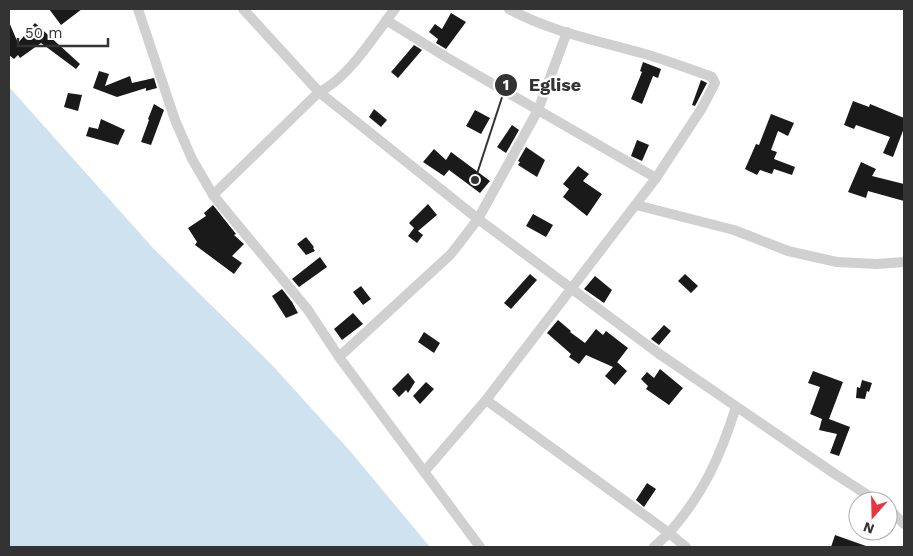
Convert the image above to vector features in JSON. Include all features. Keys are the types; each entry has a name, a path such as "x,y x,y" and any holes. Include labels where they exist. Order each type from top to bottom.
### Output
{"street":[{"path":"138,9 175,120 192,159 213,195 308,310 339,357 480,547"},
{"path":"243,9 319,92 478,218 658,353 862,491"},
{"path":"213,195 319,92 335,81 354,62 395,9"},
{"path":"424,472 486,400 636,205 705,103 715,83 712,77 652,56 567,32 520,15 509,9"},
{"path":"386,20 446,57 656,178"},
{"path":"339,357 451,254 478,218 538,110 567,32"},
{"path":"636,205 734,230 788,250 837,262 877,264 904,262"},
{"path":"486,400 686,547"},
{"path":"654,547 680,520 706,483 724,443 736,407"}],"water":[{"path":"9,87 153,248 272,365 350,451 430,547 9,547"}],"building":[{"path":"49,9 82,9 61,25"},
{"path":"451,13 466,22 446,49 436,43 438,39 429,32 435,24 442,29"},
{"path":"9,22 18,43 35,23 80,64 76,69 41,43 20,58 18,55 14,59 9,55"},
{"path":"414,45 422,50 398,78 391,72"},
{"path":"643,62 661,69 658,78 653,76 642,104 631,99 642,72 640,71"},
{"path":"99,71 109,74 105,86 130,76 132,83 154,78 157,88 146,91 146,88 117,97 93,88"},
{"path":"701,80 707,83 695,106 692,105"},
{"path":"68,93 82,95 78,111 64,107"},
{"path":"853,101 869,107 870,104 904,118 904,128 893,157 883,153 890,137 856,125 854,129 844,125"},
{"path":"154,104 164,110 151,145 141,142"},
{"path":"374,109 387,120 381,127 369,117"},
{"path":"475,110 490,118 481,134 466,126"},
{"path":"771,114 794,123 788,136 778,131 771,150 777,152 774,159 795,167 792,175 774,169 772,174 760,170 757,175 745,169 756,144 759,145"},
{"path":"101,119 125,130 118,145 86,136 89,127 98,129"},
{"path":"512,125 519,130 506,153 497,147"},
{"path":"637,140 649,145 642,161 631,156"},
{"path":"526,147 545,160 537,177 518,165 520,162 518,161"},
{"path":"434,149 446,160 451,152 490,181 480,193 449,170 444,176 423,162"},
{"path":"861,162 876,169 872,176 904,184 904,201 868,191 866,198 848,192"},
{"path":"578,166 589,174 583,181 602,194 587,216 563,197 569,189 563,184"},
{"path":"428,204 437,215 418,231 423,235 417,243 408,236 414,228 409,223"},
{"path":"213,205 236,234 234,235 244,244 232,256 242,263 234,274 195,245 197,242 188,228 206,216 204,213"},
{"path":"533,214 553,225 546,237 526,226"},
{"path":"306,237 315,251 306,255 297,244"},
{"path":"320,257 327,267 299,287 292,279"},
{"path":"530,274 537,280 511,309 504,303"},
{"path":"685,274 698,286 691,293 678,281"},
{"path":"595,276 612,290 604,303 584,289"},
{"path":"361,286 371,299 363,305 353,292"},
{"path":"282,289 298,313 286,318 272,296"},
{"path":"353,313 363,324 342,340 334,329"},
{"path":"558,320 585,343 596,329 603,335 606,331 628,348 617,362 627,371 615,385 605,376 613,367 586,355 579,364 569,357 571,354 547,333"},
{"path":"664,325 671,331 659,345 651,339"},
{"path":"424,332 440,343 434,353 418,342"},
{"path":"660,369 683,388 669,405 646,389 648,386 641,379 647,372 654,378"},
{"path":"813,371 843,382 829,419 850,427 839,456 830,453 837,434 819,430 822,419 810,414 820,387 808,383"},
{"path":"408,373 415,382 408,393 406,390 399,397 392,389"},
{"path":"862,380 872,383 865,399 856,398 857,387 860,388"},
{"path":"426,382 434,389 420,404 413,396"},
{"path":"647,483 656,489 644,507 636,500"},
{"path":"835,535 866,546 866,547 831,547"}],"place":[{"name":"Eglise","path":"475,180"}]}
